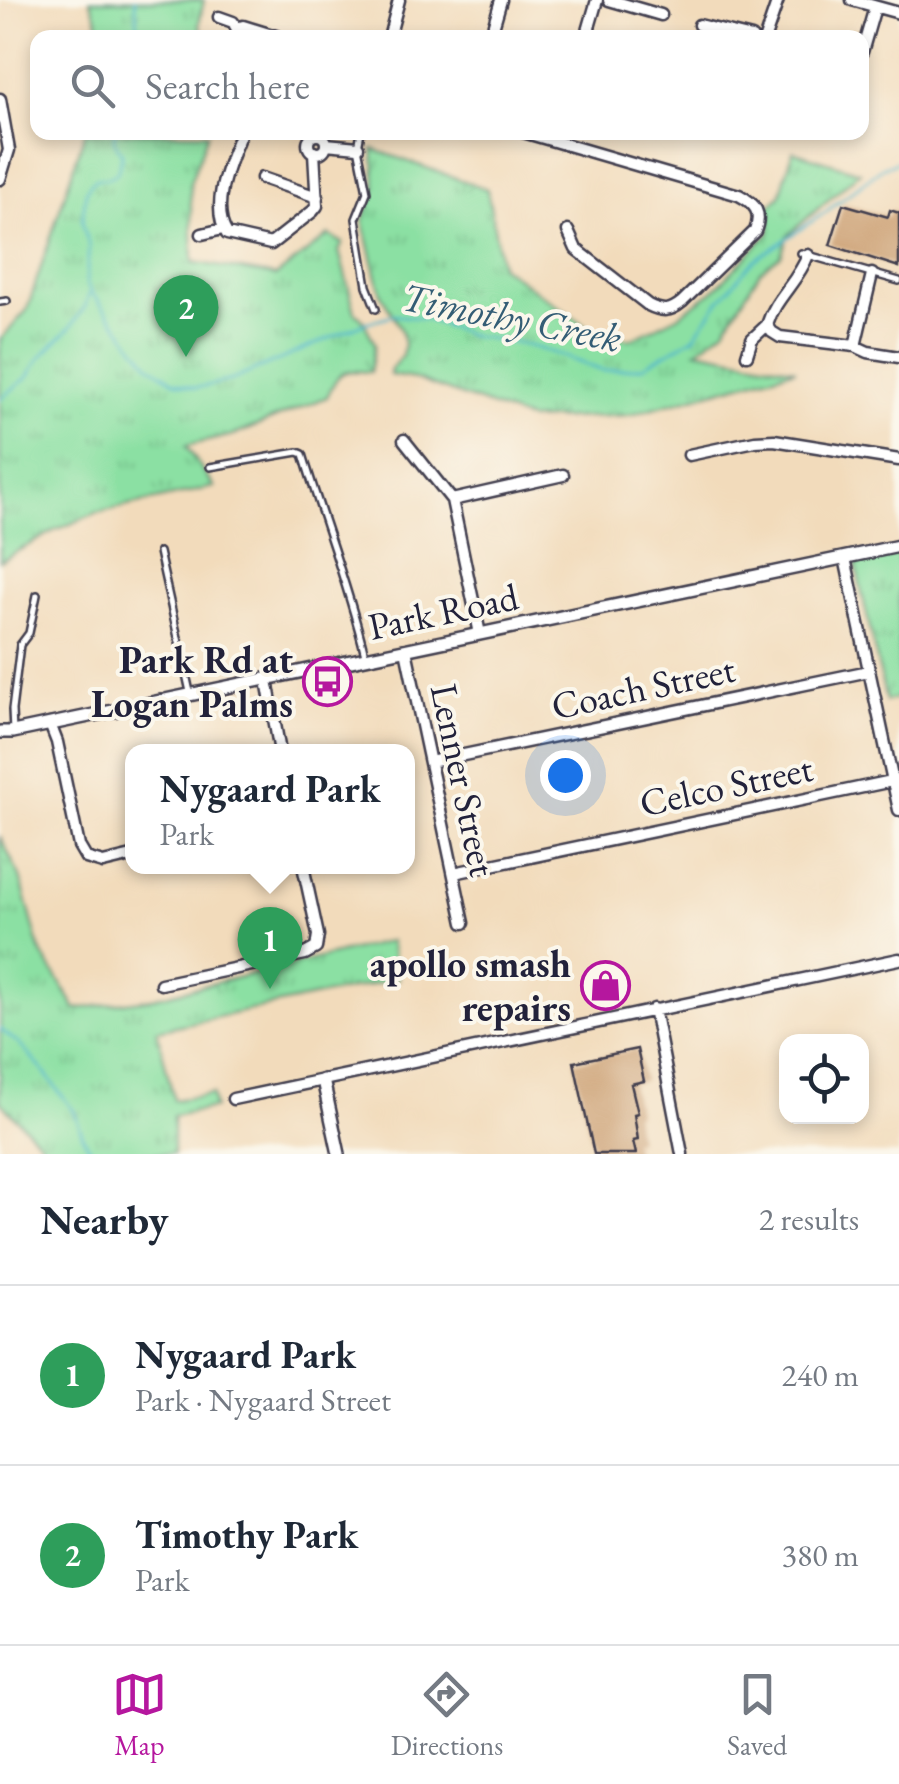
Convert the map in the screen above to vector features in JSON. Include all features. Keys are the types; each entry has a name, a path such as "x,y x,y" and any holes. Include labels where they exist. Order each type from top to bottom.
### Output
{"street":[{"path":"390,30 399,0"},
{"path":"493,30 501,0"},
{"path":"588,30 597,0"},
{"path":"609,0 661,15"},
{"path":"768,30 778,0"},
{"path":"852,0 899,14"},
{"path":"868,30 875,6"},
{"path":"219,17 233,22 236,30"},
{"path":"699,25 719,30"},
{"path":"0,99 9,150 0,180"},
{"path":"238,140 222,181 223,229 227,234 271,244 317,206 314,152 310,140"},
{"path":"324,140 326,144"},
{"path":"550,140 739,195 758,209 759,221 754,231 674,309 660,311 576,249 568,231"},
{"path":"326,144 358,146"},
{"path":"314,152 322,152 326,144"},
{"path":"262,178 316,197"},
{"path":"202,234 223,229"},
{"path":"748,355 752,339 767,325 775,306 796,280 804,254"},
{"path":"854,346 872,274"},
{"path":"767,325 780,337 854,346 899,357"},
{"path":"404,440 452,500 480,634"},
{"path":"689,456 774,440 899,460"},
{"path":"452,500 563,476"},
{"name":"Park Road","path":"6,732 899,546"},
{"path":"845,558 899,810"},
{"name":"Lenner Street","path":"406,650 464,923"},
{"name":"Coach Street","path":"430,762 869,671"},
{"path":"267,680 279,744"},
{"path":"50,724 78,846 86,858 103,863 125,858"},
{"name":"Celco Street","path":"454,873 892,781"},
{"path":"161,984 306,954 316,948 318,935 305,874"},
{"path":"233,1098 899,959"},
{"path":"654,1009 682,1154"},
{"path":"323,1080 339,1154"}],"lane":[{"path":"359,140 367,192 356,220 367,286 376,309"},
{"path":"804,254 899,281"},
{"path":"210,468 304,454 366,658"},
{"path":"160,552 191,695"},
{"path":"6,732 20,645 29,633 37,595"}],"green space":[{"path":"90,0 204,0 201,30 97,30"},
{"path":"82,140 205,140 190,183 193,262 276,276 329,235 343,243 339,251 355,312 375,344 370,372 342,374 327,397 237,434 186,446 214,487 96,513 0,561 0,340 27,310"},
{"path":"373,149 487,189 501,266 596,333 631,339 678,316 713,291 770,232 769,206 780,196 793,151 860,172 788,235 781,255 760,271 725,329 697,350 796,369 628,415 529,420 415,379 390,375 404,345 402,332 381,294 363,220 376,188"},
{"path":"899,552 899,698 886,701 855,562"},
{"path":"0,836 20,877 40,950 76,1009 148,999 390,941 398,979 157,1030 174,1100 212,1094 214,1108 173,1116 173,1154 39,1154 41,1143 0,1102"}],"building":[{"path":"843,204 888,217 890,210 899,213 899,267 830,245"},
{"path":"637,1049 644,1081 631,1084 638,1113 634,1114 636,1154 594,1154 574,1062"}],"waterway":[{"path":"135,0 138,30"},
{"path":"0,399 28,377 85,307 90,291 86,281 89,247 82,222 86,192 96,179 117,173 122,154 114,140"},
{"name":"Timothy Creek","path":"90,291 150,365 175,382 196,388 232,380 365,323 393,315 427,319 473,336 519,343 603,371 643,367 694,337 752,262 882,168 899,161"},
{"path":"0,1029 40,1067 74,1111 94,1154"}],"place":[{"name":"Timothy Park","path":"186,357"},
{"name":"Park Rd at Logan Palms","path":"328,681"},
{"name":"apollo smash repairs","path":"606,985"},
{"name":"Nygaard Park","path":"270,989"}]}
